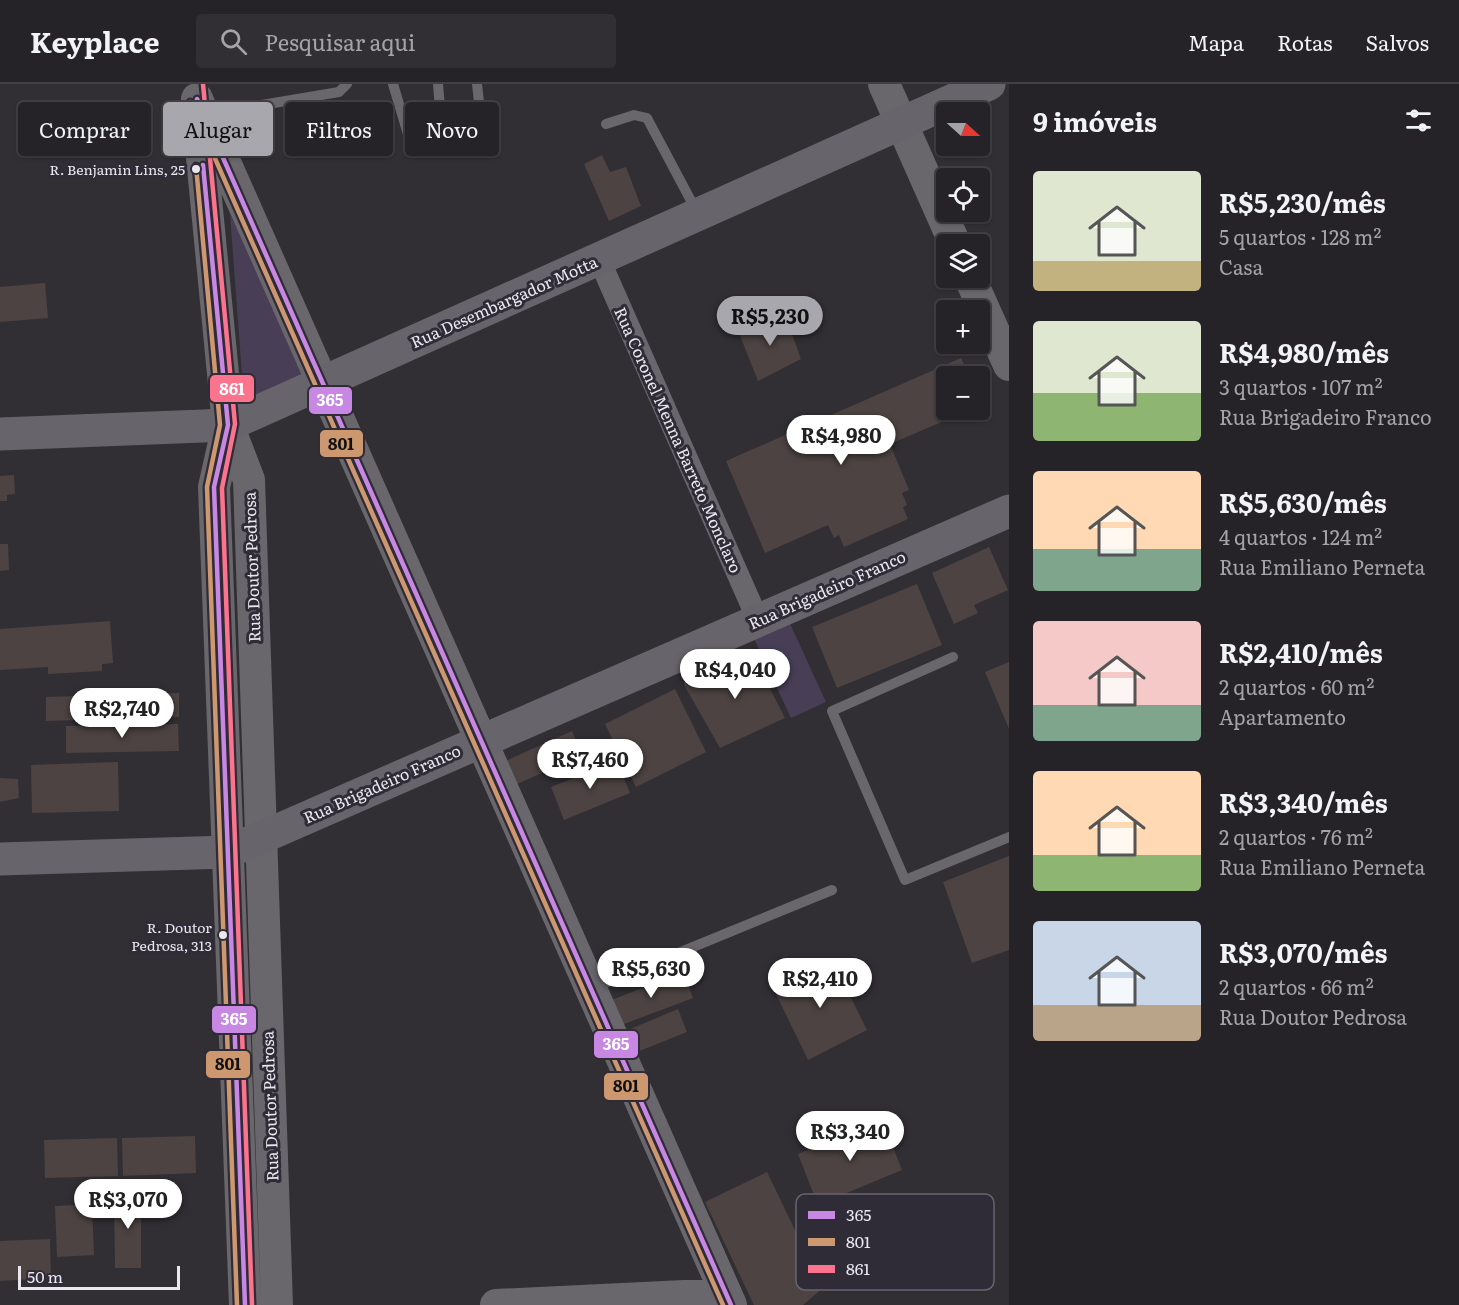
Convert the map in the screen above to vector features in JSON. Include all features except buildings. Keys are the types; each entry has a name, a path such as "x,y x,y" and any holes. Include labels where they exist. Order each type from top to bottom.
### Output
{"main road":[{"path":"884,84 951,234"},
{"name":"Rua Desembargador Motta","path":"0,434 228,425 989,84"},
{"path":"196,92 322,383 728,1300 496,1305"},
{"path":"196,92 228,425"},
{"path":"975,288 1009,364"},
{"name":"Rua Doutor Pedrosa","path":"228,425 249,480 277,1305"},
{"name":"Rua Doutor Pedrosa","path":"228,425 214,487 244,1294"},
{"name":"Rua Brigadeiro Franco","path":"0,859 228,852 1009,511"},
{"path":"236,1060 269,1058"},
{"path":"244,1294 274,1223"}],"street":[{"name":"Rua Coronel Menna Barreto Monclaro","path":"599,259 758,620"}],"lane":[{"path":"273,103 339,92 347,84"},
{"path":"393,84 405,124"},
{"path":"438,84 440,102"},
{"path":"477,84 479,102"},
{"path":"606,124 634,115 647,118 698,214"},
{"path":"953,657 832,711 905,880 1009,837"},
{"path":"590,989 832,890"}],"shaded area":[{"path":"230,214 307,373 244,402"},
{"path":"787,617 826,702 791,718 752,634"}],"transit line":[{"name":"861","path":"203,84 235,424 222,488 252,1305"},
{"name":"365","path":"197,99 731,1305"},
{"name":"801","path":"214,156 723,1305"},
{"name":"365","path":"203,165 228,425 214,487 245,1305"},
{"name":"801","path":"196,166 220,425 207,487 237,1305"}],"place":[{"name":"R. Benjamin Lins, 25","path":"196,169"},
{"name":"R. Doutor Pedrosa, 313","path":"223,935"}]}
